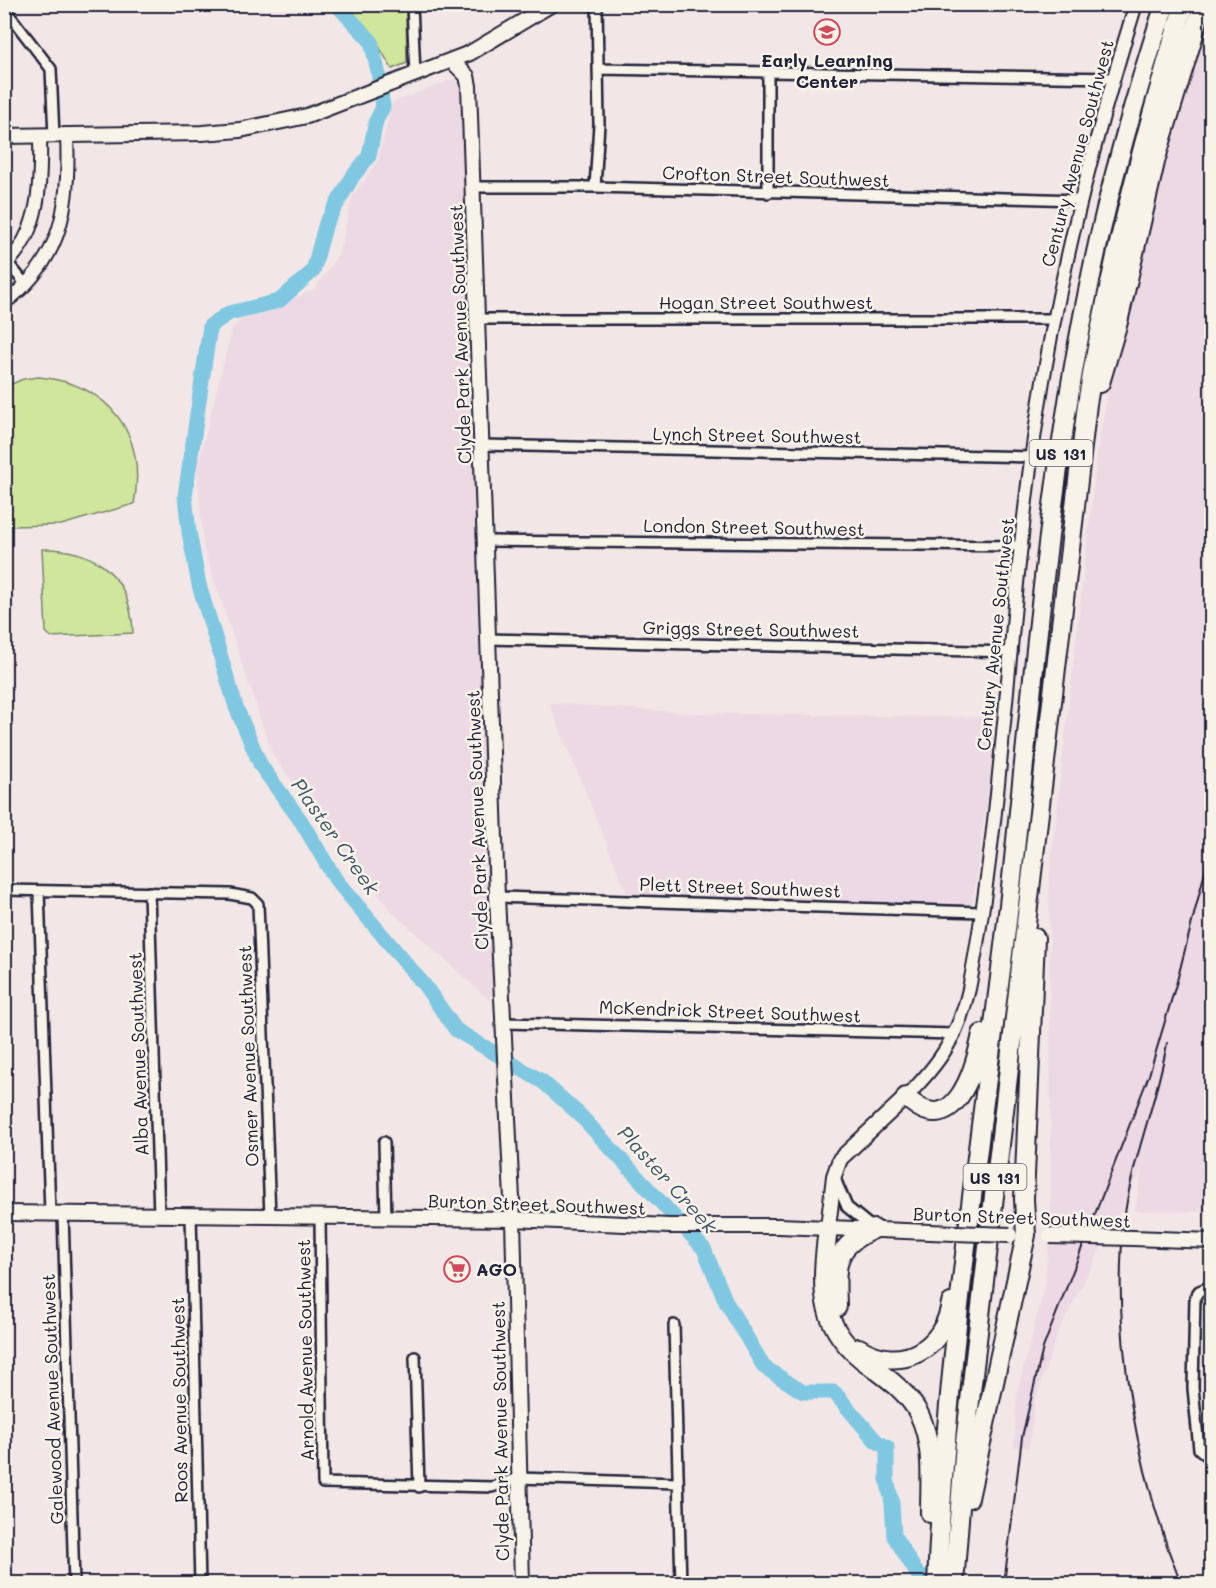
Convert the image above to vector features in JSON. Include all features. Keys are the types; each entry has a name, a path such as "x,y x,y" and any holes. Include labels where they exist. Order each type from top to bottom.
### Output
{"highway":[{"name":"US 131","path":"937,1584 963,1274 1005,936 1053,512 1077,351 1101,230 1119,159 1165,4"},
{"name":"US 131","path":"954,1584 954,1559 966,1432 1079,460 1095,353 1118,237 1145,134 1184,4"},
{"path":"1079,460 1118,322 1156,159 1203,4"},
{"path":"954,1559 1018,1235 1025,1188 1032,981 1038,891 1039,798"},
{"path":"906,1097 916,1106 934,1111 950,1105 966,1089 977,1058 1005,936"},
{"path":"828,1227 825,1284 830,1320 843,1344 902,1390 918,1412 930,1455 930,1517 939,1547"},
{"path":"874,1229 851,1240 841,1252 837,1287 837,1309 842,1328 855,1345 869,1353 883,1358 900,1359 918,1354 930,1346 944,1328 953,1291 963,1274"}],"main road":[{"path":"4,136 240,130 307,116 452,61 492,42 552,4"},
{"name":"Clyde Park Avenue Southwest","path":"452,61 467,76 469,86 497,897 513,1219 522,1584"},
{"name":"Century Avenue Southwest","path":"828,1227 834,1176 845,1152 906,1097"},
{"name":"Burton Street Southwest","path":"4,1213 513,1219 698,1227 828,1227 1212,1241"}],"street":[{"path":"412,4 415,75"},
{"path":"595,187 597,4"},
{"name":"Century Avenue Southwest","path":"906,1097 928,1074 955,1034 969,989 981,912 1012,652 1032,457 1054,319 1079,200 1136,4"},
{"path":"4,8 51,69 54,136 68,188 63,219 43,264 26,285 4,303"},
{"path":"598,69 1113,78"},
{"path":"768,71 768,193"},
{"path":"26,285 6,265 22,243 35,214 54,136"},
{"name":"Crofton Street Southwest","path":"473,187 595,187 1079,200"},
{"name":"Hogan Street Southwest","path":"478,319 1054,319"},
{"name":"Lynch Street Southwest","path":"482,445 1032,457"},
{"name":"London Street Southwest","path":"486,541 1023,546"},
{"name":"Griggs Street Southwest","path":"489,639 1012,652"},
{"path":"4,890 149,892"},
{"name":"Galewood Avenue Southwest","path":"39,891 74,1584"},
{"name":"Osmer Avenue Southwest","path":"149,892 230,894 252,898 258,904 270,1216"},
{"name":"Alba Avenue Southwest","path":"149,892 159,1215"},
{"name":"Plett Street Southwest","path":"497,897 981,912"},
{"name":"McKendrick Street Southwest","path":"504,1029 955,1034"},
{"path":"384,1142 386,1218"},
{"path":"834,1176 847,1207 874,1229"},
{"name":"Roos Avenue Southwest","path":"191,1215 200,1584"},
{"name":"Arnold Avenue Southwest","path":"320,1217 323,1483 419,1487"},
{"path":"1212,1286 1199,1291 1195,1297 1193,1388 1198,1449 1212,1460"},
{"path":"674,1325 681,1584"},
{"path":"415,1357 419,1487 492,1487 518,1478 677,1483"}],"shaded area":[{"path":"1211,12 1211,1212 1135,1211 1142,1168 1057,1335 1035,1401 1029,1448 1014,1447 1017,1392 1045,1286 1051,1213 1049,879 1097,454 1109,384 1129,316 1164,159"},
{"path":"453,79 461,86 470,300 494,992 489,1000 390,910 273,756 204,550 197,469 232,329 243,318 259,314 315,289 339,253 352,197 378,160 392,103"},
{"path":"549,703 692,713 998,718 973,902 966,906 627,894"}],"green space":[{"path":"340,5 406,5 407,63 392,69 369,29"},
{"path":"39,377 64,382 86,390 104,402 118,417 128,435 135,456 137,479 134,504 61,525 5,526 5,387 23,379"},
{"path":"42,549 79,554 94,560 107,570 118,582 126,596 133,633 51,637 46,632"}],"waterway":[{"name":"Plaster Creek","path":"336,4 371,41 378,71 383,107 376,121 369,156 353,176 326,223 313,271 279,301 229,313 210,326 185,496 199,585 236,707 261,766 301,821 336,880 425,986 456,1030 543,1082 579,1114 704,1249 726,1302 764,1367 803,1392 834,1392 876,1441 887,1447 887,1479 892,1503 894,1536 918,1575 942,1584"}],"railway":[{"path":"1004,1584 1022,1437 1043,1348 1149,1075 1177,981 1212,844"},
{"path":"1167,1043 1127,1198 1121,1266 1121,1312 1125,1359 1141,1452 1152,1498 1181,1584"}],"place":[{"name":"Early Learning Center","path":"827,32"},
{"name":"AGO","path":"457,1269"}]}
